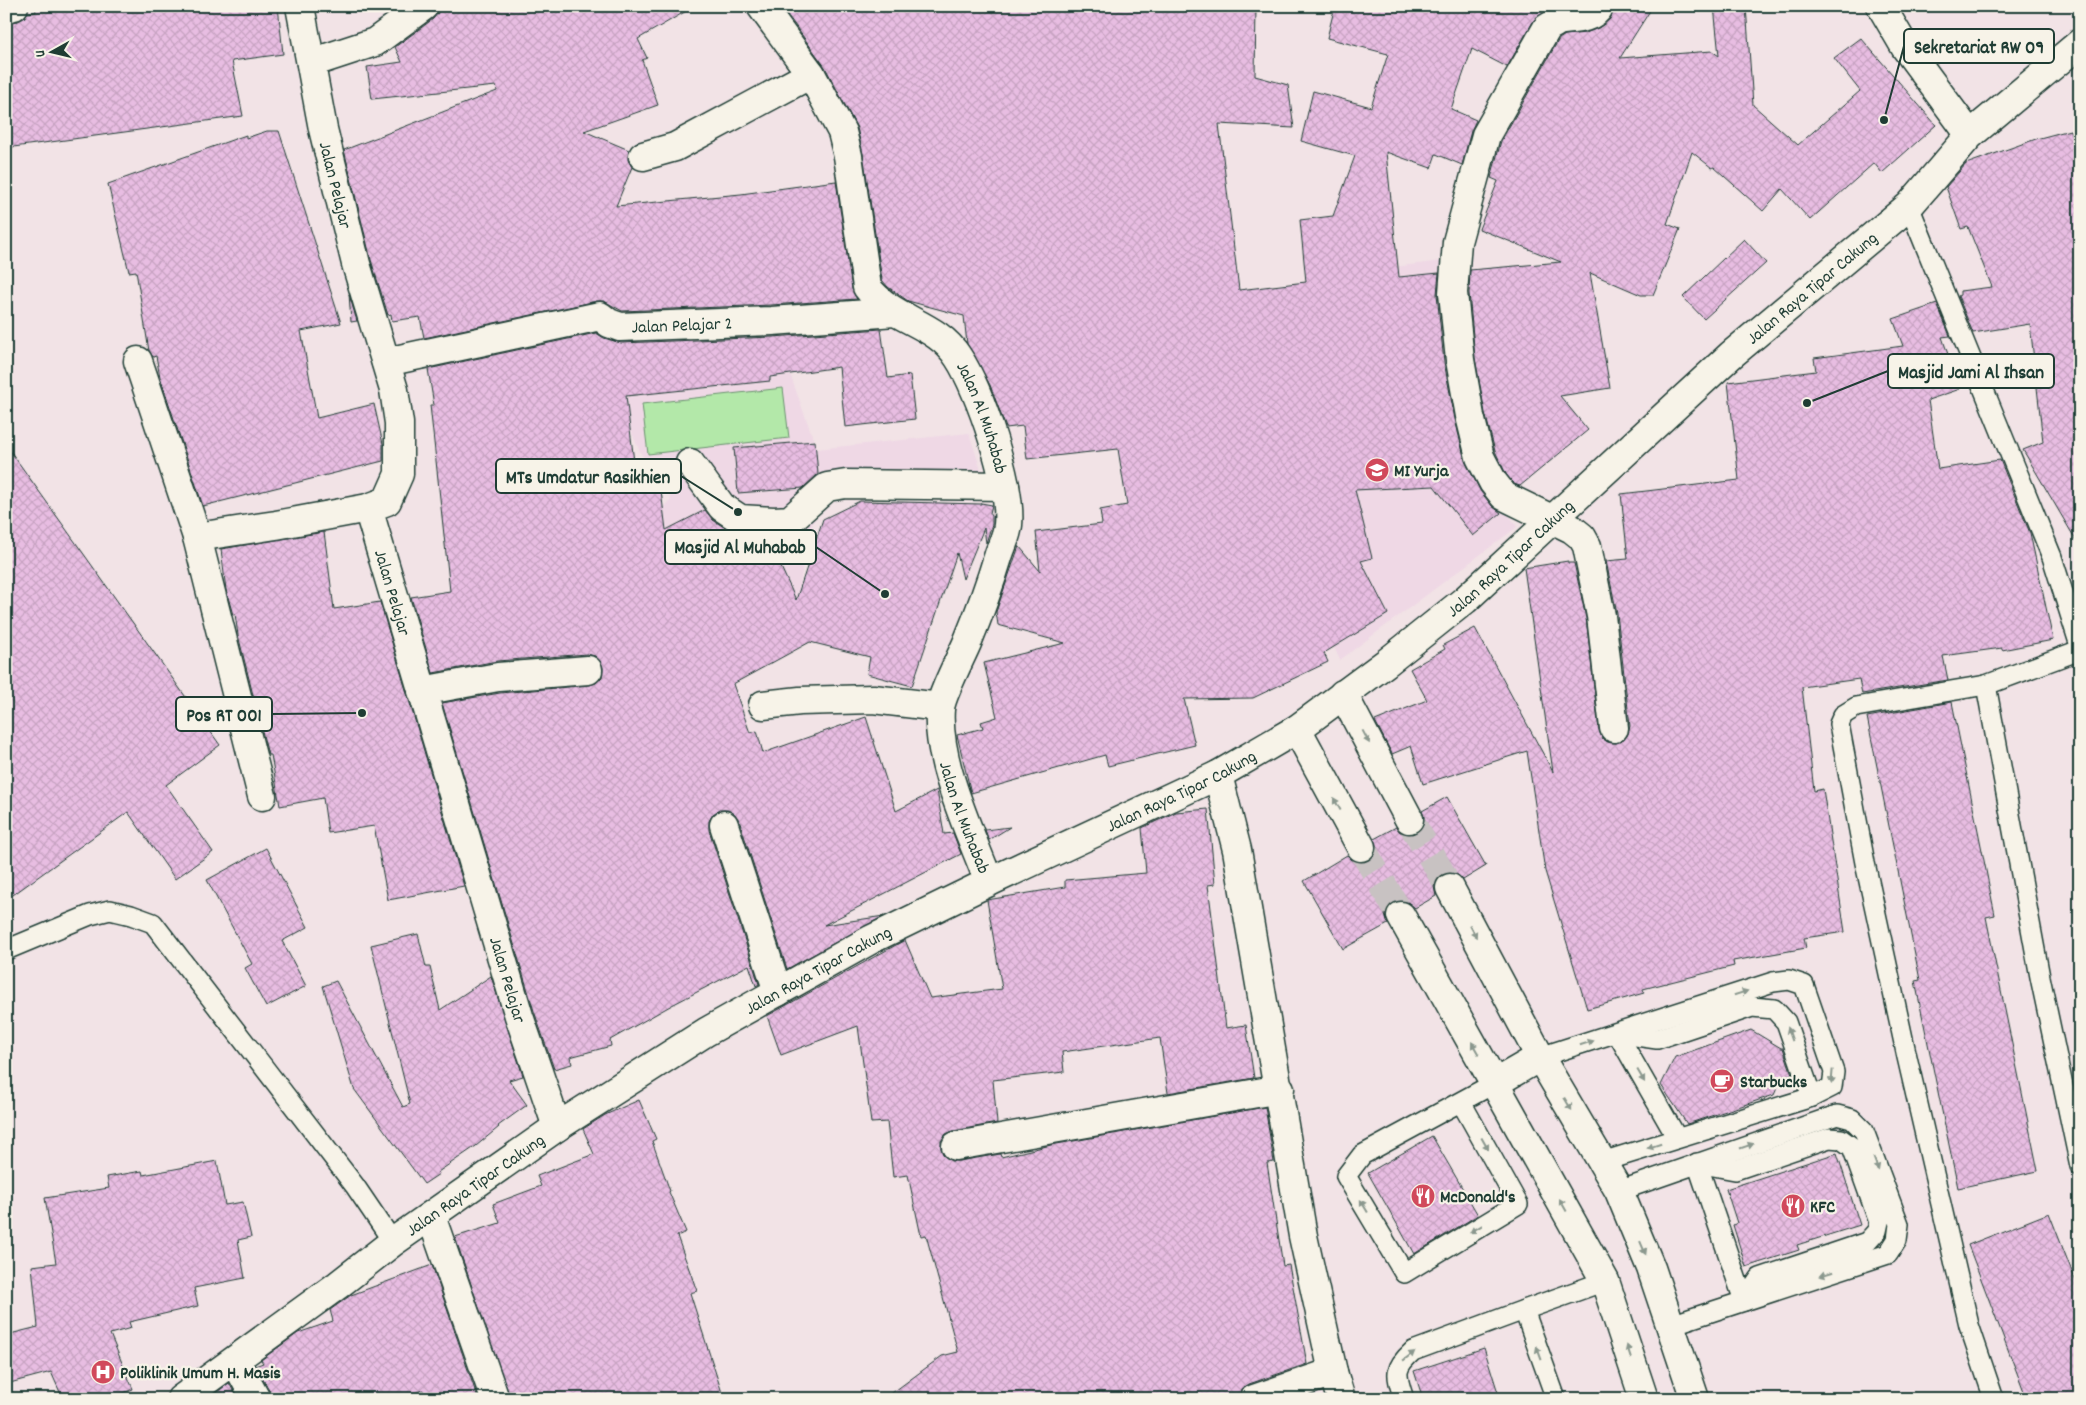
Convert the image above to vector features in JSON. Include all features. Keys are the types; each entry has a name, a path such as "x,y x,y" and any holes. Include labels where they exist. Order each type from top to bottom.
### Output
{"street":[{"path":"6,8 14,6"},
{"name":"Jalan Pelajar","path":"300,6 323,129 356,264 394,390 399,423 399,474 387,501 368,508 519,1016 557,1127"},
{"path":"311,63 375,42 424,6"},
{"name":"Jalan Al Muhabab","path":"761,6 811,74 842,132 848,156 852,198 867,287 876,299 895,312 943,338 958,356 975,386 1005,486 1008,505 1008,527 968,642 940,707 944,751 953,786 989,882"},
{"path":"1600,6 1598,11 1584,17 1556,22 1542,34 1486,135 1457,242 1453,293 1460,360 1470,416 1480,457 1492,482 1504,496 1572,529 1582,537 1587,546 1601,616 1614,728"},
{"path":"1881,6 1905,47 1970,134"},
{"name":"Jalan Raya Tipar Cakung","path":"181,1399 338,1285 393,1242 557,1127 706,1032 872,939 1218,775 1296,729 1386,663 1465,600 1731,355 1909,206 1970,134 2080,43"},
{"path":"643,156 675,147 811,74"},
{"name":"Jalan Pelajar 2","path":"386,362 600,316 609,323 620,327 772,322 895,312"},
{"path":"138,361 197,537 262,796"},
{"path":"690,463 722,507 740,519 790,520 827,488 846,484 1005,486"},
{"path":"197,537 368,508"},
{"path":"422,691 498,678 588,670"},
{"path":"1343,694 1409,819"},
{"path":"763,705 800,701 873,699 940,707"},
{"path":"1296,729 1361,847"},
{"path":"1218,775 1237,850 1280,1089 1303,1236 1333,1372 1341,1399"},
{"path":"724,825 778,992"},
{"path":"1450,888 1540,1057 1618,1191 1652,1268 1695,1399"},
{"path":"1401,916 1606,1281 1644,1399"},
{"path":"1495,1083 1540,1057"},
{"path":"956,1146 1280,1089"},
{"path":"431,1216 495,1399"},
{"path":"235,1361 256,1399"},
{"path":"1254,1399 1333,1372"}],"lane":[{"path":"1909,206 2052,557 2080,648 1986,685 1856,707 1843,715 1839,724 1864,863 1907,1058 1969,1324 1994,1399"},
{"path":"1986,685 2040,977 2080,1166"},
{"path":"6,950 90,915 110,910 153,923 355,1186 393,1242"},
{"path":"1540,1057 1773,982 1789,980 1804,985 1834,1072 1832,1086 1812,1097 1602,1162"},
{"path":"1617,1033 1657,1039 1752,1007 1774,1009 1786,1022 1812,1097"},
{"path":"1617,1033 1677,1138"},
{"path":"1461,1102 1518,1204 1404,1273 1346,1176 1362,1155 1495,1083"},
{"path":"1618,1191 1697,1163 1735,1170 1829,1138 1841,1139 1852,1147 1879,1222 1877,1231 1867,1242 1760,1278 1744,1301 1670,1325"},
{"path":"1697,1163 1744,1301"},
{"path":"1404,1399 1397,1377 1401,1362 1413,1351 1606,1281"},
{"path":"1524,1310 1556,1399"}],"shaded area":[{"name":"MI Yurja","path":"1441,261 1470,455 1517,527 1340,660 1303,581 1324,276"},
{"path":"772,324 817,449 969,433 991,501 821,498 805,548 793,640 649,522 671,499 640,452 591,336"}],"green space":[{"path":"783,388 789,438 648,454 642,404"}],"building":[{"path":"35,6 278,6 283,54 232,61 243,116 6,148 6,23 18,21 24,18 27,13 36,12"},
{"path":"439,6 695,6 638,39 647,58 642,60 658,105 584,131 629,150 628,160 632,167 616,206 741,194 836,181 852,289 857,299 771,305 622,311 604,301 597,301 424,338 420,317 392,321 391,314 388,315 371,260 344,150 497,91 496,86 372,99 367,67 402,62 395,47 433,19 438,13"},
{"path":"781,6 1256,6 1255,76 1288,85 1294,128 1219,124 1239,290 1306,282 1300,220 1333,216 1355,156 1301,141 1313,91 1371,107 1388,54 1327,38 1335,6 1554,6 1534,20 1507,67 1472,49 1451,109 1476,120 1471,131 1462,165 1436,154 1431,168 1386,152 1399,277 1439,273 1437,294 1444,362 1465,461 1481,492 1492,506 1501,513 1473,536 1434,486 1355,490 1372,558 1361,561 1388,614 1324,653 1328,662 1253,698 1184,699 1195,745 1108,766 1105,755 971,793 957,735 983,728 981,722 997,717 984,663 1065,643 998,625 996,612 1019,546 1040,571 1036,532 1102,524 1100,510 1127,505 1118,449 1027,459 1023,426 1006,428 990,385 967,344 964,316 908,301 888,287 882,280 863,154 857,128 825,67"},
{"path":"1616,6 1653,6 1620,58 1712,51 1719,56 1714,6 1746,6 1753,105 1798,145 1860,91 1834,58 1861,38 1936,125 1882,173 1874,163 1810,220 1782,189 1763,211 1714,167 1712,168 1692,152 1667,224 1680,229 1653,295 1641,295 1590,273 1610,388 1560,396 1588,430 1520,486 1514,484 1506,474 1495,451 1485,413 1475,358 1469,293 1470,270 1561,262 1479,229 1498,181 1491,178 1501,141 1559,39 1565,35 1586,33 1600,27 1610,19"},
{"path":"2070,130 2080,167 2080,547 2023,450 2043,442 2030,324 1973,333 1958,296 1960,291 1992,287 1968,227 1961,229 1946,187 1966,164 2036,139"},
{"path":"267,131 279,131 341,323 301,331 317,418 374,404 383,444 383,461 203,506 160,377 156,356 153,357 149,351 136,271 129,272 108,184 246,135 246,138"},
{"path":"1744,239 1766,263 1704,319 1683,297"},
{"path":"349,294 357,321 351,322"},
{"path":"1937,304 1950,336 1942,337 1960,389 1928,400 1938,469 2000,460 2030,533 2053,640 2002,650 2002,648 1943,656 1948,680 1862,694 1859,679 1802,687 1814,791 1823,789 1845,932 1804,938 1806,948 1733,961 1734,966 1643,989 1644,993 1587,1009 1545,871 1527,751 1423,784 1411,746 1392,754 1375,721 1427,700 1410,669 1445,649 1443,645 1475,628 1553,772 1524,568 1568,561 1568,563 1574,563 1586,618 1599,730 1602,738 1608,742 1616,743 1624,740 1630,726 1617,614 1606,561 1628,559 1621,494 1739,480 1728,382 1816,371 1814,358 1903,346 1893,319"},
{"path":"881,329 888,378 910,375 915,419 845,427 839,367 770,377 770,381 626,396 635,470 658,467 666,530 705,510 713,520 733,533 745,557 771,545 796,600 823,519 860,501 981,503 992,505 990,513 992,524 986,543 984,528 963,579 957,553 912,686 867,674 870,657 810,642 733,684 750,733 757,731 763,753 866,717 896,811 937,790 944,834 953,833 961,854 824,925 884,916 787,969 739,820 735,814 728,810 719,810 713,814 709,821 709,830 759,984 756,986 749,965 610,1040 611,1046 570,1057 572,1064 554,1069 534,1011 442,703 500,693 590,685 596,683 602,677 603,668 601,662 595,656 587,654 497,661 433,673 411,597 450,591 430,405 434,405 428,369 596,333 604,338 621,343 773,337"},
{"path":"815,441 818,474 803,488 738,493 734,448"},
{"path":"6,445 220,745 166,785 213,852 175,879 128,812 6,900"},
{"path":"324,532 334,609 380,602 464,886 388,900 374,826 328,833 323,798 280,806 271,755 268,755 238,635 235,614 233,615 226,590 221,549"},
{"path":"1952,702 1995,915 1986,917 2038,1171 1958,1188 1915,981 1920,980 1867,717"},
{"path":"1447,797 1486,866 1463,880 1451,872 1442,874 1437,879 1434,887 1436,896 1415,908 1402,900 1393,903 1387,908 1385,915 1388,924 1343,949 1304,881 1347,855 1352,860 1360,863 1369,860 1374,856 1377,848 1374,839 1396,827 1400,832 1408,835 1417,833 1422,828 1425,820 1422,811"},
{"path":"1208,809 1215,884 1208,885 1226,1028 1246,1025 1254,1078 1168,1093 1160,1038 1062,1052 1064,1072 993,1080 997,1123 946,1134 941,1141 941,1148 944,1156 951,1161 1000,1154 1001,1157 1051,1145 1265,1107 1274,1162 1267,1163 1283,1266 1289,1265 1307,1364 1249,1384 1242,1389 1239,1399 884,1399 942,1356 958,1352 926,1235 921,1236 908,1175 893,1177 887,1122 871,1123 858,1026 781,1055 767,1016 905,940 930,998 1002,989 987,900 1065,887 1065,880 1146,873 1142,828 1176,812"},
{"path":"1010,827 989,840 985,830"},
{"path":"266,848 308,927 282,941 306,986 266,1007 245,968 252,964 207,880"},
{"path":"418,934 426,967 430,967 440,1010 491,976 523,1076 509,1080 527,1105 424,1184 354,1089 323,986 336,981 403,1107 410,1104 371,945"},
{"name":"Starbucks","path":"1751,1030 1783,1048 1792,1074 1782,1077 1774,1095 1687,1124 1661,1085 1675,1057"},
{"path":"639,1100 656,1139 652,1141 669,1192 686,1232 677,1236 697,1291 690,1293 724,1399 510,1399 455,1237 500,1223 493,1204 541,1186 537,1176 594,1154 583,1129 605,1115"},
{"name":"McDonald's","path":"1432,1136 1478,1215 1414,1254 1368,1173"},
{"name":"KFC","path":"1837,1153 1860,1225 1797,1245 1799,1250 1746,1267 1733,1225 1737,1223 1726,1189"},
{"path":"217,1161 225,1205 243,1202 251,1237 238,1240 245,1278 194,1288 198,1306 129,1322 131,1328 110,1334 133,1389 109,1399 63,1399 51,1372 6,1384 6,1335 38,1327 32,1266 56,1263 45,1198 109,1188 107,1177 142,1171 143,1175"},
{"path":"2049,1213 2080,1292 2080,1399 2027,1399 1968,1245"},
{"path":"432,1265 478,1399 426,1399 423,1390 395,1399 272,1399 270,1391 255,1366 263,1363 261,1360 298,1333 333,1321 330,1310 351,1295"},
{"path":"1484,1348 1500,1399 1423,1399 1414,1371"},
{"path":"229,1383 238,1399 208,1399"}],"tunnel":[{"path":"1409,819 1450,888"},
{"path":"1361,847 1401,916"}],"place":[{"name":"Sekretariat RW 09","path":"1884,120"},
{"name":"Masjid Jami Al Ihsan","path":"1807,403"},
{"name":"MI Yurja","path":"1377,470"},
{"name":"MTs Umdatur Rasikhien","path":"738,512"},
{"name":"Masjid Al Muhabab","path":"885,594"},
{"name":"Pos RT 001","path":"362,713"},
{"name":"Starbucks","path":"1722,1081"},
{"name":"McDonald's","path":"1423,1196"},
{"name":"KFC","path":"1793,1206"},
{"name":"Poliklinik Umum H. Masis","path":"103,1372"}]}
